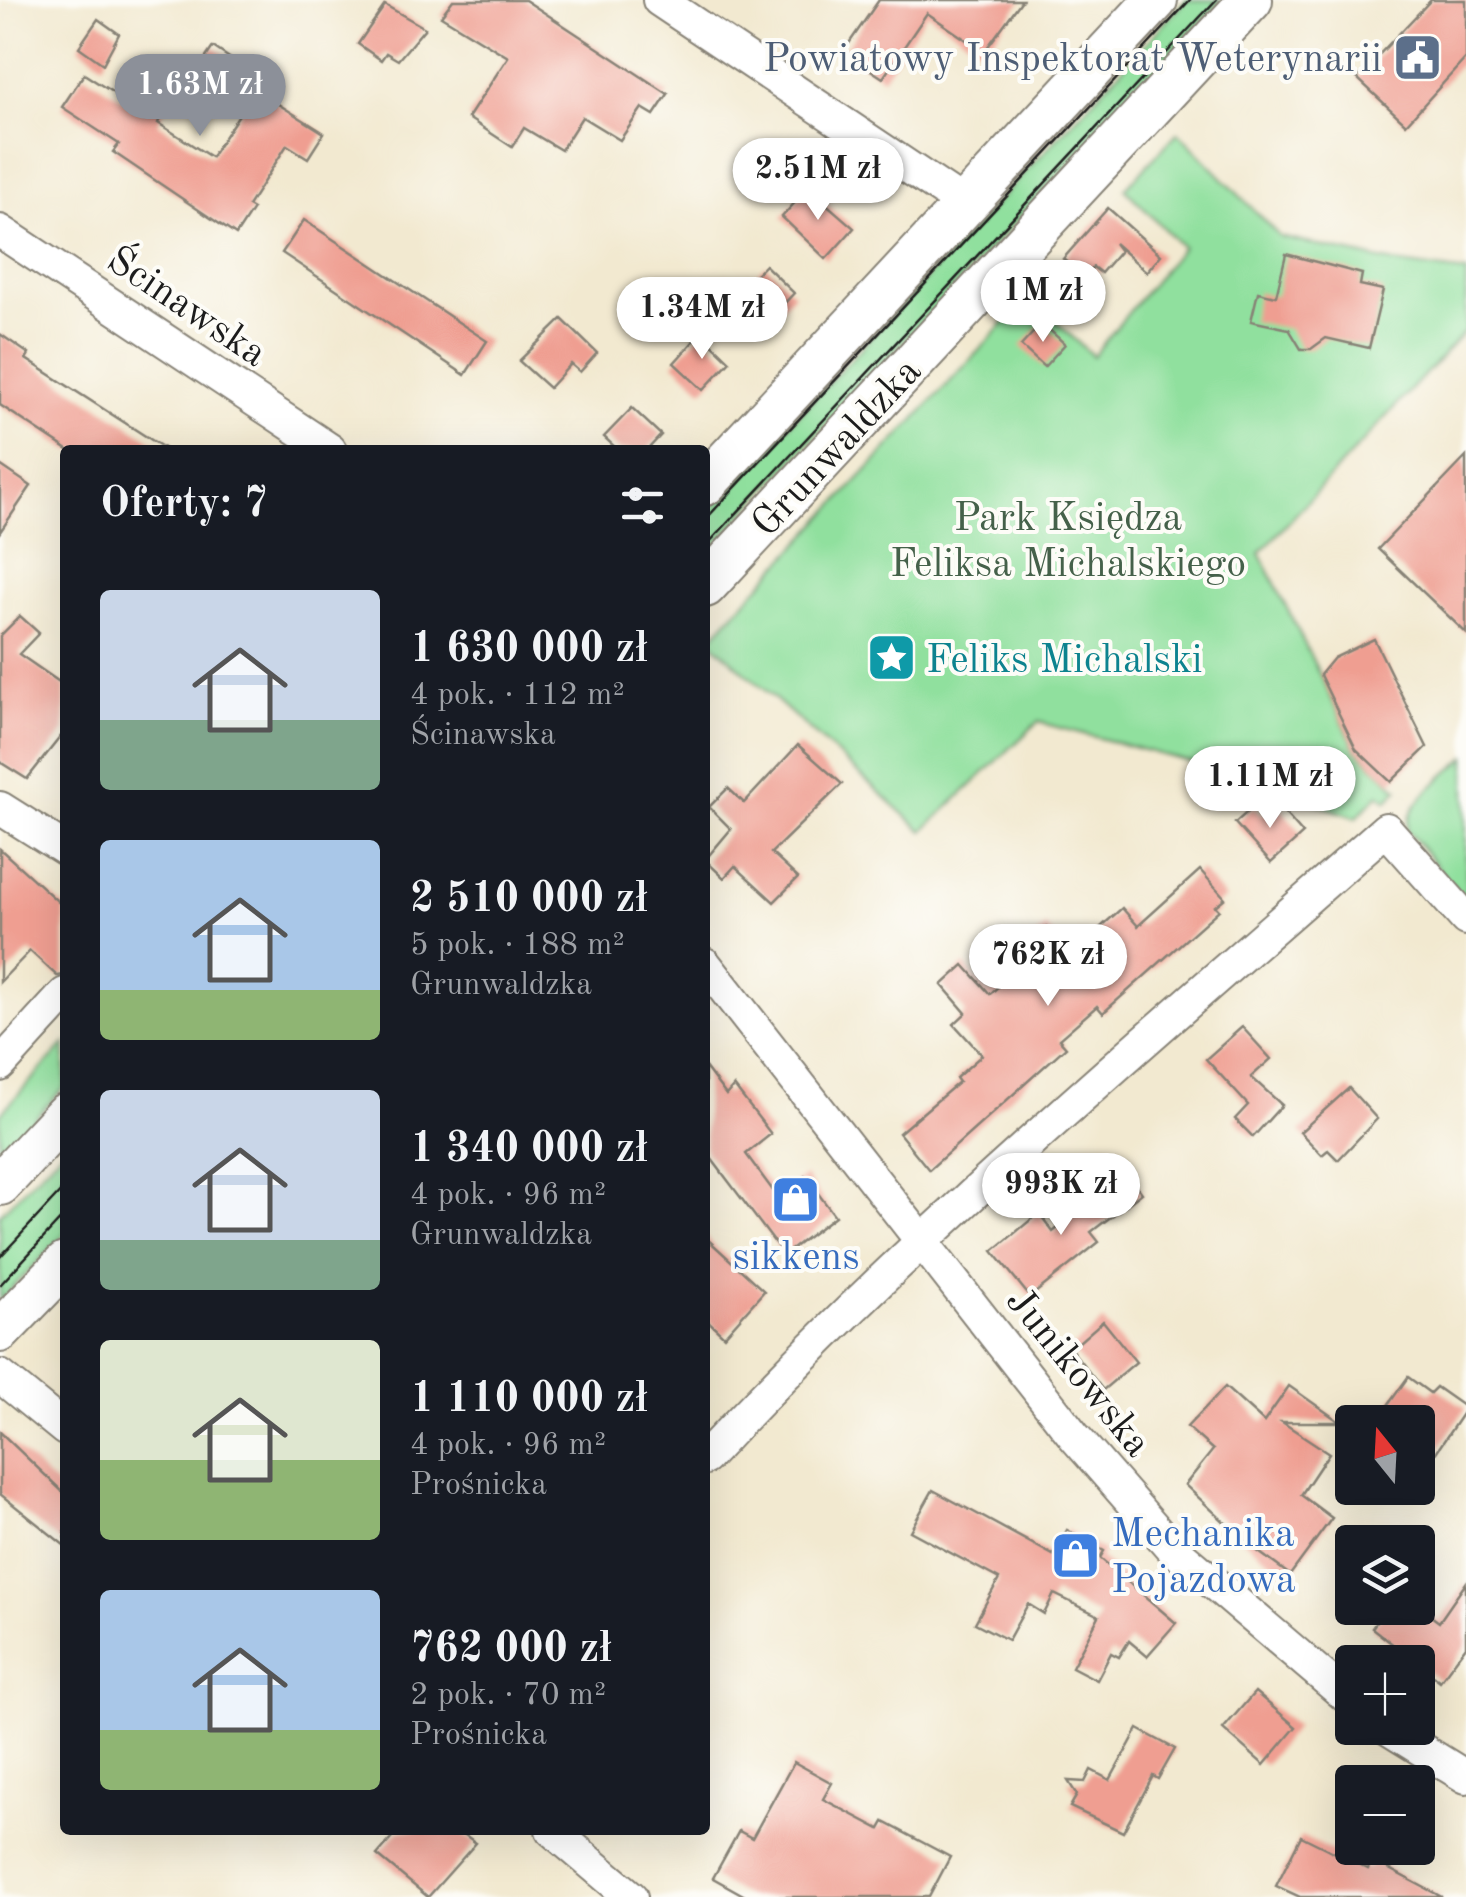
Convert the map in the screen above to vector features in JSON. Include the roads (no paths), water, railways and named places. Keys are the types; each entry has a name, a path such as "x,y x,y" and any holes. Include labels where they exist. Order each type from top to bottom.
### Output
{"street":[{"path":"659,0 965,206"},
{"name":"Grunwaldzka","path":"710,479 1156,0"},
{"name":"Grunwaldzka","path":"710,581 1252,0"},
{"name":"Ścinawska","path":"0,231 322,445"},
{"path":"0,808 60,846"},
{"path":"710,1453 800,1356 921,1240 1386,829 1466,918"},
{"name":"Junikowska","path":"710,970 1074,1436 1170,1546 1335,1687"},
{"path":"0,1065 60,999"},
{"path":"0,1184 60,1120"},
{"path":"0,1330 60,1269"},
{"path":"0,1376 60,1425"},
{"path":"1414,1745 1466,1778"},
{"path":"558,1835 631,1897"}],"tram line":[{"path":"710,515 1190,0"},
{"path":"710,542 1216,0"},
{"path":"0,1257 60,1192"},
{"path":"0,1285 60,1220"}],"place":[{"name":"Powiatowy Inspektorat Weterynarii","path":"1417,57"},
{"name":"Feliks Michalski","path":"891,658"},
{"name":"sikkens","path":"796,1200"},
{"name":"Mechanika Pojazdowa","path":"1076,1555"}],"park label":[{"name":"Park Księdza Feliksa Michalskiego","path":"1068,539"}]}
